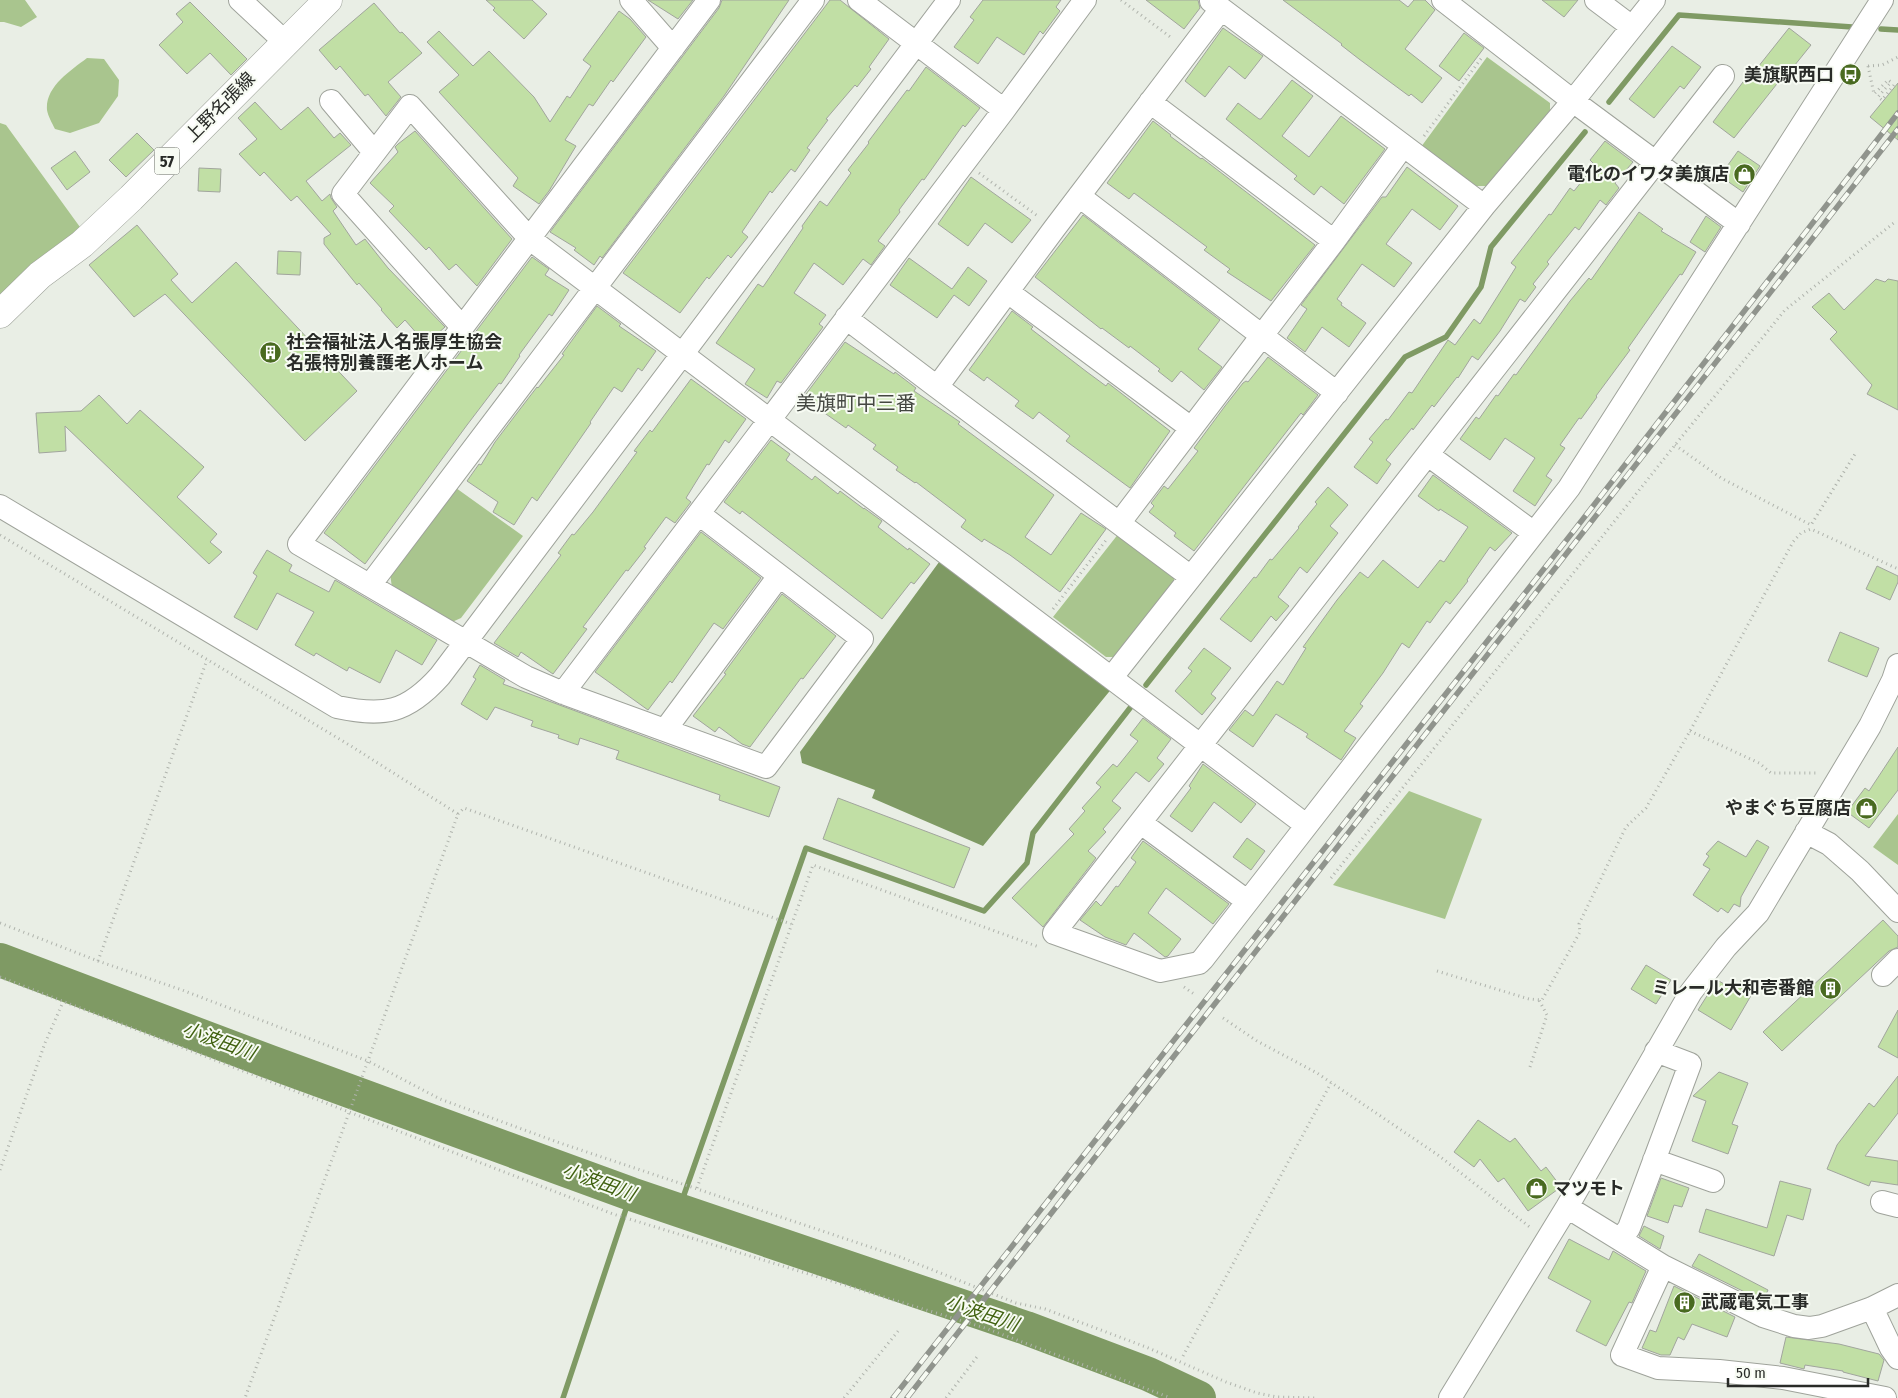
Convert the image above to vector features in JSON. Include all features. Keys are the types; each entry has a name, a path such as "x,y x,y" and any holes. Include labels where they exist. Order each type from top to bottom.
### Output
{"main road":[{"name":"上野名張線","path":"0,314 40,275 82,244 131,198 328,0"}],"street":[{"path":"240,0 285,42"},
{"path":"630,0 673,48"},
{"path":"699,514 862,638 766,767 563,693 526,677 299,544 710,0"},
{"path":"370,585 594,286 813,0"},
{"path":"859,0 1004,110"},
{"path":"0,506 337,707 358,712 381,713 400,708 416,699 428,689 465,642 949,0"},
{"path":"563,693 965,162 1085,0"},
{"path":"1442,0 1573,101 1739,224"},
{"path":"1596,0 1632,27"},
{"path":"1112,678 1484,206 1573,101 1654,0"},
{"path":"1723,76 1054,933 1160,972 1199,963 1569,488 1882,0"},
{"path":"937,387 1054,228 1189,52 1216,4 1484,206"},
{"path":"331,101 374,152"},
{"path":"1150,102 1334,241"},
{"path":"462,327 343,194 410,106 530,240 594,286 1306,825"},
{"path":"1120,522 1334,241 1407,149"},
{"path":"1079,196 1337,393"},
{"path":"1008,292 1191,428"},
{"path":"846,318 1191,577"},
{"path":"1428,455 1534,534"},
{"path":"665,730 779,576"},
{"path":"1450,1398 1567,1207 1691,992 1726,947 1758,913 1838,781 1883,701 1898,665"},
{"path":"1141,823 1247,901"},
{"path":"1806,832 1829,844 1860,871 1898,911"},
{"path":"1621,1239 1629,1228 1690,1064 1656,1051"},
{"path":"1654,1160 1713,1181"},
{"path":"1567,1207 1663,1266 1763,1316 1794,1326 1809,1328 1822,1326 1872,1308 1898,1295"},
{"path":"1663,1266 1622,1355 1658,1368 1694,1369 1774,1377 1885,1398"},
{"path":"1872,1308 1891,1348 1898,1358"}],"path":[{"path":"1122,0 1189,52"},
{"path":"1407,149 1486,52"},
{"path":"1896,86 1894,85 1882,100 1878,97 1891,82 1888,80 1874,94 1868,66 1882,65 1898,57"},
{"path":"965,162 1054,228"},
{"path":"1330,878 1785,310 1895,222"},
{"path":"1675,445 1721,478 1811,527 1898,569"},
{"path":"1437,971 1529,999 1542,1000 1580,932 1579,924 1626,826 1646,808 1793,542 1801,533 1811,527 1855,454"},
{"path":"1048,616 1120,522"},
{"path":"0,535 351,746 458,814"},
{"path":"98,961 207,660"},
{"path":"1690,731 1759,763 1771,773 1821,773 1838,781"},
{"path":"245,1398 458,814 464,808 791,924"},
{"path":"697,1188 813,864 1041,948"},
{"path":"0,923 368,1061 440,1099 681,1185 697,1188 900,1257 1016,1303 1045,1309 1146,1347 1226,1382 1257,1393 1277,1397 1318,1398"},
{"path":"0,976 631,1221 985,1328 1171,1398"},
{"path":"1178,985 1187,988 1194,994"},
{"path":"1530,1067 1547,1015 1539,1000"},
{"path":"0,1170 45,1043 63,1002"},
{"path":"1223,1018 1257,1041 1317,1073 1438,1155 1538,1233"},
{"path":"1183,1356 1331,1083"},
{"path":"844,1398 899,1330"},
{"path":"946,1398 979,1354"}],"shaded area":[{"path":"0,0 25,0 37,17 21,27 0,22"},
{"path":"1487,57 1550,103 1550,115 1487,186 1475,186 1421,147"},
{"path":"87,58 104,59 119,80 118,96 99,123 70,133 55,129 47,110 50,94 60,80"},
{"path":"0,123 6,125 85,234 0,304"},
{"path":"456,488 523,536 461,618 452,622 392,588 390,573"},
{"path":"1119,533 1174,575 1174,584 1117,657 1106,657 1053,617"},
{"path":"942,558 1113,687 983,846 872,798 875,790 802,763 800,752"},
{"path":"1409,791 1482,819 1445,919 1333,885"},
{"path":"1898,814 1898,865 1873,847"}],"building":[{"path":"486,0 532,0 547,14 524,39 493,10 495,8"},
{"path":"648,0 693,0 678,19"},
{"path":"722,0 789,0 724,96 602,258 600,256 594,265 574,250 576,248 550,232 719,8"},
{"path":"830,0 840,0 889,39 869,67 871,69 857,87 855,85 826,119 828,120 807,148 810,150 795,172 791,169 772,193 770,191 742,232 748,237 731,258 728,255 709,279 707,277 680,313 623,273"},
{"path":"983,0 1061,0 1056,7 1060,11 1043,34 1040,31 1024,55 997,37 978,64 954,47 974,20 970,17"},
{"path":"1146,0 1198,0 1200,8 1184,29"},
{"path":"1283,0 1399,0 1408,7 1414,0 1425,0 1435,10 1405,49 1442,78 1422,103 1411,94 1409,96 1359,59"},
{"path":"1542,0 1578,0 1564,17"},
{"path":"190,2 247,59 231,75 210,53 187,74 159,45 183,22 176,14"},
{"path":"374,3 400,33 402,32 422,53 388,82 401,97 386,116 368,94 365,96 340,66 336,70 319,50"},
{"path":"619,11 630,19 646,37 613,82 611,80 593,106 589,104 565,140 576,146 539,204 513,186 518,178 439,92 459,75 427,42 439,31 473,66 489,51 534,97 550,122 567,96 570,98 591,66 583,60"},
{"path":"1223,28 1263,56 1245,79 1229,66 1205,97 1185,81"},
{"path":"1789,28 1811,45 1786,76 1784,75 1734,138 1713,122 1752,70 1754,72"},
{"path":"1464,33 1484,48 1459,81 1439,66"},
{"path":"1672,46 1701,67 1684,89 1680,86 1654,118 1629,99"},
{"path":"926,67 980,108 965,127 963,125 924,180 922,179 899,210 900,212 878,241 885,246 871,265 863,259 843,285 814,263 794,293 826,315 819,324 823,327 781,383 777,381 767,398 745,384 755,369 716,343 758,284 763,287 820,201 827,206 851,173 848,170"},
{"path":"1292,80 1313,96 1282,136 1309,157 1341,116 1385,149 1344,204 1321,186 1314,195 1294,179 1297,176 1226,119 1238,103 1261,119"},
{"path":"1898,83 1898,140 1870,117"},
{"path":"255,102 281,130 308,107 334,138 340,133 351,145 306,181 322,201 330,194 337,207 333,211 356,245 365,239 388,268 445,327 426,344 405,320 397,328 359,283 357,285 324,244 324,238 331,234 297,196 291,201 264,172 260,176 239,154 257,139 238,118"},
{"path":"1153,121 1170,136 1202,158 1315,245 1271,301 1227,272 1230,269 1204,250 1207,247 1134,193 1129,199 1107,183"},
{"path":"415,131 512,239 477,286 456,264 449,270 429,247 426,250 389,211 394,206 370,183 398,152 395,147"},
{"path":"137,133 154,150 126,177 109,160"},
{"path":"1605,141 1633,162 1615,183 1619,188 1606,205 1600,200 1579,230 1575,227 1547,262 1549,264 1533,284 1536,287 1525,302 1520,299 1500,331 1478,360 1472,356 1458,378 1434,407 1432,405 1386,460 1391,464 1377,484 1354,467 1373,442 1369,439 1386,419 1388,420 1409,392 1412,393 1448,340 1455,345 1474,319 1480,324 1516,267 1511,263 1549,214 1551,215 1570,188 1574,191 1595,165 1590,160"},
{"path":"75,151 90,172 67,190 51,168"},
{"name":"電化のイワタ美旗店","path":"1738,151 1760,166 1743,192 1720,176"},
{"path":"1407,167 1458,206 1440,230 1412,209 1386,244 1412,263 1394,287 1362,264 1337,299 1342,303 1341,305 1366,323 1349,347 1322,327 1305,352 1287,338 1307,309 1301,305 1382,197 1386,197"},
{"path":"199,168 221,169 220,192 198,191"},
{"path":"971,177 1031,220 1012,243 985,223 968,246 938,224"},
{"path":"1639,212 1663,229 1661,231 1696,252 1682,275 1680,274 1628,348 1630,350 1597,397 1560,445 1565,448 1546,476 1552,480 1535,506 1513,491 1535,458 1505,438 1490,460 1460,439 1476,417 1479,419 1496,395 1498,396 1514,374 1516,375 1570,301 1589,278 1591,280"},
{"path":"1083,215 1220,320 1198,349 1222,367 1204,390 1181,371 1172,382 1158,371 1160,369 1130,346 1129,348 1101,329 1035,277"},
{"path":"1706,216 1721,227 1705,252 1690,242"},
{"name":"社会福祉法人名張厚生協会 名張特別養護老人ホーム","path":"137,225 178,274 171,280 192,303 236,262 357,391 305,441 165,294 134,317 89,265"},
{"path":"278,251 301,252 300,275 277,274"},
{"path":"532,257 549,269 545,275 569,290 552,316 549,314 519,355 501,384 499,383 467,425 365,564 324,533"},
{"path":"909,258 952,289 968,267 987,281 969,306 954,295 937,318 890,285"},
{"path":"1876,279 1885,282 1888,279 1898,281 1898,410 1867,394 1872,385 1830,339 1837,332 1812,307 1829,293 1844,310"},
{"path":"597,306 621,324 619,326 656,351 642,371 638,368 622,392 614,387 537,501 532,497 514,525 493,512 498,502 467,481 479,464 481,465 495,442 537,387 564,355 562,354"},
{"path":"1012,311 1033,327 1031,329 1087,372 1106,386 1108,383 1170,431 1130,488 1066,441 1070,436 1039,412 1033,419 1015,406 1019,401 987,377 984,381 969,370"},
{"path":"845,342 894,374 895,372 916,388 914,391 960,422 958,424 1054,495 1025,537 1051,555 1081,513 1106,529 1060,592 1010,555 984,539 982,542 961,527 966,520 916,482 896,470 898,467 873,449 876,445 848,425 846,428 803,398"},
{"path":"1268,357 1318,395 1303,415 1301,413 1194,551 1174,536 1176,533 1149,512 1154,506 1151,503 1164,486 1168,489 1198,451 1194,448 1225,406 1243,383 1248,382"},
{"path":"691,379 746,419 729,443 725,440 709,465 707,464 686,498 691,502 675,523 666,517 644,547 646,548 628,571 626,570 583,627 587,629 553,674 521,652 518,657 494,643 561,555 558,553 572,534 574,535 593,512 637,452 634,451 650,430 652,432"},
{"path":"99,395 127,424 140,410 204,467 177,497 217,534 210,542 222,552 209,564 65,426 66,451 39,453 36,413 81,411"},
{"path":"771,440 790,454 786,460 812,480 815,476 838,494 840,491 882,521 878,527 930,564 914,584 911,582 882,619 742,511 740,514 724,502"},
{"path":"1433,475 1512,533 1495,551 1490,547 1468,581 1450,604 1446,601 1430,623 1427,621 1409,648 1402,643 1360,704 1363,706 1344,731 1356,738 1341,760 1306,737 1308,734 1276,714 1253,747 1229,730 1245,710 1253,716 1277,681 1283,685 1306,648 1303,647 1360,572 1368,578 1383,560 1418,588 1440,560 1444,562 1468,527 1440,509 1439,511 1418,496"},
{"path":"1328,487 1348,505 1330,526 1338,533 1307,573 1300,567 1278,597 1289,606 1276,621 1271,616 1251,642 1220,619 1254,577 1256,578 1270,559 1272,560 1299,528 1317,504 1315,502"},
{"path":"701,532 761,578 723,629 714,623 672,683 670,681 648,710 595,672"},
{"path":"267,550 292,565 289,571 329,592 335,580 437,640 422,665 396,650 380,683 349,667 347,671 316,653 314,656 295,645 314,612 277,593 257,630 234,617 257,576 253,573"},
{"path":"1877,566 1898,576 1898,582 1890,600 1866,589"},
{"path":"782,594 836,636 803,679 801,678 750,747 742,744 719,727 715,732 693,716 726,674 724,673"},
{"path":"1840,632 1879,648 1867,677 1828,661"},
{"path":"1204,648 1231,668 1211,694 1216,698 1202,715 1175,691 1192,671 1188,668"},
{"path":"480,665 505,680 503,684 780,787 769,817 719,800 720,795 616,759 619,751 580,738 578,745 558,738 559,735 531,726 533,721 495,707 487,720 461,704 476,679 473,677"},
{"path":"1143,718 1171,739 1157,758 1164,764 1149,782 1136,772 1112,801 1121,808 1103,829 1106,832 1088,851 1096,858 1043,927 1012,898 1074,834 1069,829 1085,811 1082,808 1101,787 1096,783 1113,764 1117,767 1138,741 1130,735"},
{"path":"1898,747 1898,790 1869,828 1847,812 1865,788 1869,791"},
{"path":"1203,764 1256,804 1241,823 1214,802 1192,832 1170,816 1191,788 1189,786"},
{"path":"838,798 970,848 954,888 823,839"},
{"path":"1247,838 1265,851 1251,870 1233,857"},
{"path":"1757,840 1769,847 1741,897 1740,907 1734,904 1728,913 1721,908 1718,912 1693,895 1710,869 1703,865 1709,856 1706,854 1718,841 1746,857"},
{"path":"1143,841 1229,904 1213,924 1166,888 1148,913 1181,939 1168,956 1165,957 1134,933 1126,945 1105,937 1080,920 1096,901 1101,906 1116,886 1118,887 1136,862 1131,858"},
{"name":"ミレール大和壱番館","path":"1883,920 1898,936 1898,947 1889,951 1782,1051 1763,1032"},
{"path":"1646,965 1671,980 1656,1004 1631,989"},
{"path":"1742,979 1756,987 1731,1030 1698,1010 1717,980 1735,990"},
{"path":"1898,1010 1898,1058 1878,1047"},
{"path":"1719,1072 1748,1083 1732,1124 1738,1126 1728,1154 1692,1141 1706,1101 1693,1096"},
{"path":"1898,1076 1898,1113 1865,1156 1898,1161 1898,1185 1871,1181 1869,1186 1827,1169 1837,1145 1869,1103 1874,1107"},
{"path":"1478,1120 1510,1142 1515,1138 1541,1171 1546,1167 1561,1187 1528,1211 1504,1178 1498,1182 1480,1159 1474,1167 1454,1152"},
{"path":"1661,1178 1689,1188 1682,1207 1674,1205 1668,1223 1647,1216"},
{"path":"1780,1181 1811,1189 1803,1220 1787,1215 1774,1256 1699,1232 1706,1209 1767,1228"},
{"path":"1644,1226 1664,1236 1660,1249 1639,1236"},
{"path":"1569,1239 1609,1260 1613,1251 1646,1271 1632,1303 1629,1302 1606,1346 1576,1331 1591,1301 1548,1278"},
{"path":"1699,1254 1768,1290 1763,1301 1692,1266"},
{"path":"1674,1286 1735,1317 1727,1337 1692,1324 1684,1340 1678,1337 1670,1355 1661,1355 1642,1348 1650,1330 1656,1332"},
{"path":"1786,1337 1839,1344 1879,1354 1884,1360 1878,1381 1843,1371 1805,1365 1804,1369 1780,1363"}],"waterway":[{"path":"1609,102 1679,15 1852,27"},
{"path":"1881,29 1898,30"},
{"path":"1146,685 1405,357 1446,337 1481,287 1491,247 1585,132"},
{"path":"679,1209 806,848 984,911 1027,863 1033,833 1130,708"},
{"name":"小波田川","path":"0,960 270,1062 631,1194 1026,1328 1148,1374 1199,1398"},
{"path":"563,1398 631,1194"}],"railway":[{"path":"893,1398 1576,528 1898,113"},
{"path":"907,1398 1898,129"}],"place":[{"name":"美旗駅西口","path":"1850,75"},
{"name":"電化のイワタ美旗店","path":"1745,174"},
{"name":"社会福祉法人名張厚生協会 名張特別養護老人ホーム","path":"270,352"},
{"name":"やまぐち豆腐店","path":"1867,808"},
{"name":"ミレール大和壱番館","path":"1830,988"},
{"name":"マツモト","path":"1537,1189"},
{"name":"武蔵電気工事","path":"1685,1302"}],"district":[{"name":"美旗町中三番","path":"856,403"}]}
